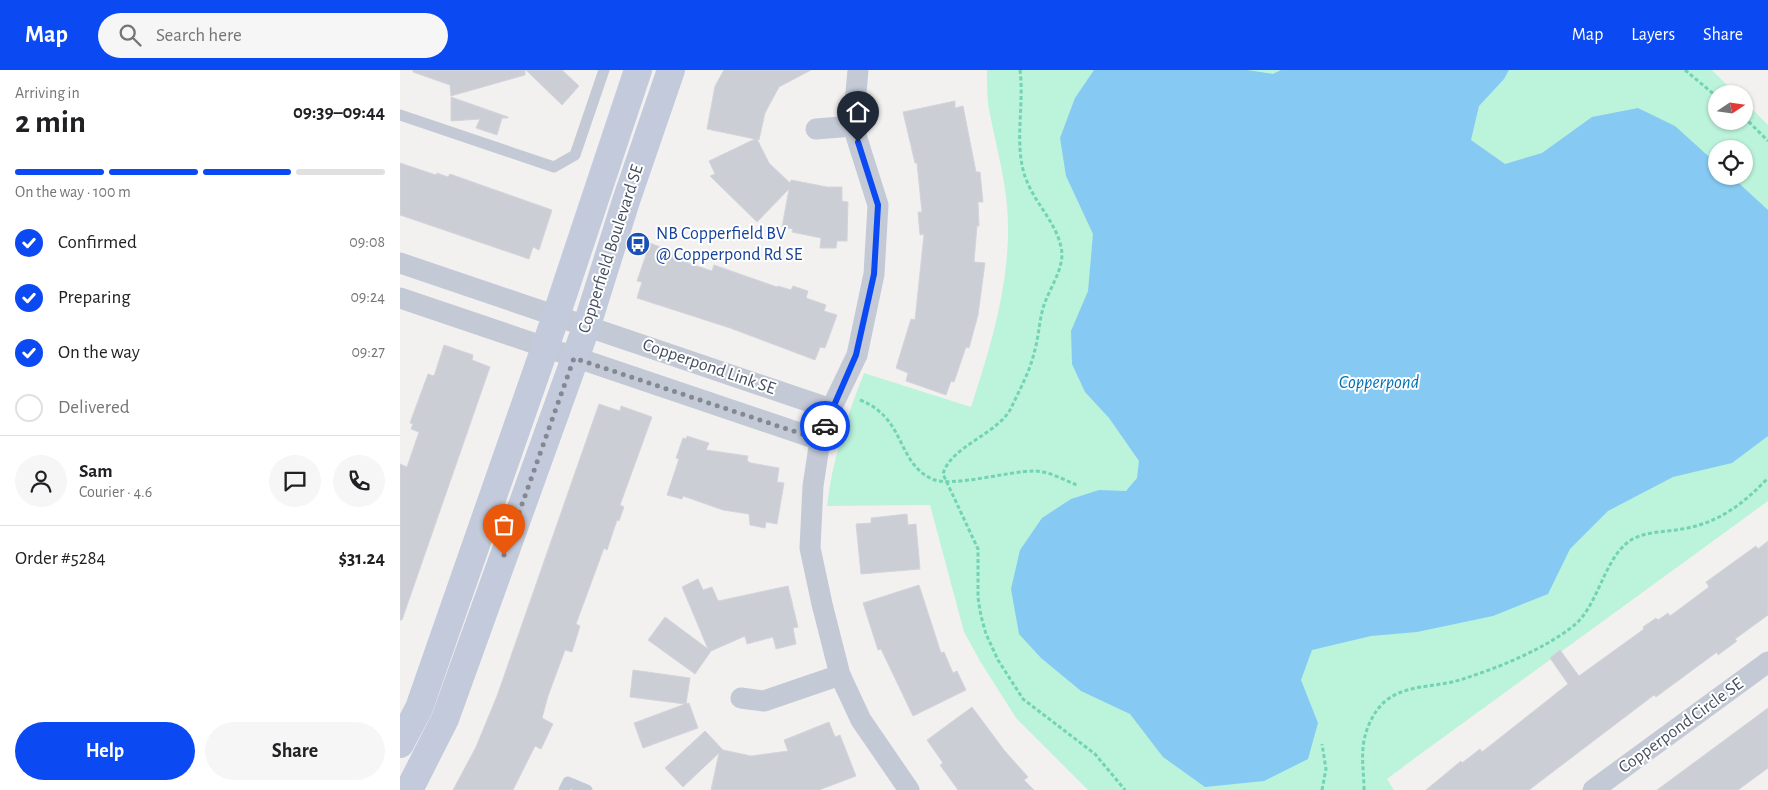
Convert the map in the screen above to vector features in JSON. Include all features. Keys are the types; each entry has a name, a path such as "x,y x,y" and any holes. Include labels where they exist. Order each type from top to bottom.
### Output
{"street":[{"name":"Copperfield Boulevard SE","path":"400,744 419,708 556,316 638,70"},
{"name":"Copperfield Boulevard SE","path":"409,790 445,719 587,325 626,201 671,70"},
{"path":"858,70 853,126 878,205 874,274 856,355 831,409 820,440 813,486 810,548 840,675 861,720 890,766 909,790"},
{"path":"816,128 853,126"},
{"name":"Copperpond Link SE","path":"400,263 831,409"},
{"name":"Copperpond Link SE","path":"400,298 820,440"},
{"name":"Copperpond Circle SE","path":"1593,790 1768,662"},
{"path":"741,698 764,701 840,675"}],"lane":[{"path":"400,115 554,167 575,155 604,70"},
{"path":"564,790 568,782 587,790"}],"path":[{"path":"1020,70 1022,167 1029,189 1059,238 1062,251 1060,264 1042,312 1032,359 1013,405 1000,424 974,440 946,468 943,474 978,550 978,598 981,616 998,660 1021,697 1095,754 1125,790"},
{"path":"1685,70 1708,89"},
{"path":"1753,126 1768,141"},
{"path":"860,400 885,414 911,461 920,471 932,479 946,483 1036,471 1077,485"},
{"path":"1364,790 1361,762 1366,731 1374,715 1391,697 1418,686 1463,679 1538,648 1561,635 1580,621 1618,555 1630,542 1648,534 1690,528 1712,521 1737,507 1768,478"},
{"path":"1322,744 1326,769 1322,790"}],"green space":[{"name":"Copperpond","path":"987,70 1712,70 1727,85 1708,85 1708,130 1753,130 1753,110 1768,125 1768,501 1387,779 1394,790 1088,790 1016,718 980,661 964,632 930,505 827,506 841,438 864,373 971,407 999,308 1007,257 1006,193 988,104"}],"water":[{"name":"Copperpond","path":"1094,70 1247,70 1273,74 1281,70 1509,70 1504,79 1479,106 1471,140 1505,164 1542,153 1592,117 1638,108 1675,126 1708,156 1708,185 1741,185 1768,210 1768,436 1732,463 1673,477 1608,511 1570,549 1548,594 1493,616 1417,632 1371,636 1312,650 1301,680 1318,723 1308,759 1264,781 1205,787 1163,757 1130,714 1081,691 1041,658 1019,634 1011,589 1020,550 1042,518 1071,499 1099,490 1126,491 1137,478 1139,461 1109,418 1085,392 1072,364 1071,331 1088,291 1093,234 1066,176 1060,138 1075,98"}],"building":[{"path":"413,70 525,70 525,75 451,96 450,85 413,72"},
{"path":"526,70 562,70 579,86 562,105"},
{"path":"724,70 811,70 779,87 765,113 759,140 757,139 769,163 790,183 791,180 827,187 842,187 842,201 848,202 847,241 837,241 836,248 820,248 821,238 792,232 793,229 782,227 789,189 757,222 710,176 715,174 709,161 755,139 707,129 715,86"},
{"path":"451,97 508,118 502,118 497,135 476,128 480,119 451,121"},
{"path":"955,101 955,108 963,106 976,172 980,172 983,202 978,202 979,226 977,226 974,262 985,263 978,315 969,348 966,347 954,382 951,381 946,395 906,381 908,373 896,368 911,319 915,320 924,234 920,235 918,212 922,212 917,163 915,163 903,112"},
{"path":"400,163 436,175 437,173 448,177 450,174 552,210 539,250 533,247 529,259 400,215"},
{"path":"650,243 675,253 673,258 712,271 714,265 777,287 791,290 793,286 808,291 806,298 826,305 824,311 837,315 825,348 820,347 815,360 730,328 637,298 642,282 637,281"},
{"path":"444,345 473,355 472,360 490,367 402,620 400,620 400,464 407,467 419,432 411,429 413,424 410,423 428,374 434,376"},
{"path":"599,404 620,411 621,406 652,417 620,505 624,507 619,521 617,520 607,550 604,548 576,624 580,626 572,652 565,650 548,696 542,718 553,724 541,749 535,746 513,790 453,790 476,747 497,696"},
{"path":"687,436 709,443 706,450 748,456 747,461 751,463 779,468 777,482 784,483 777,524 766,522 765,528 750,525 749,514 723,510 683,496 682,499 667,495 679,459 676,458 683,438 686,439"},
{"path":"907,514 908,525 916,524 920,569 861,574 856,524 871,523 871,518"},
{"path":"1768,541 1768,615 1735,639 1737,641 1718,655 1717,652 1656,697 1654,695 1529,790 1426,790 1461,761 1462,763 1480,749 1482,752 1568,684 1550,658 1560,650 1579,676 1644,629 1643,627 1656,618 1658,620 1668,613 1670,616 1709,587 1706,582 1756,546 1758,549"},
{"path":"698,579 703,590 712,587 718,601 788,586 798,627 793,628 796,644 776,649 773,637 747,644 745,636 711,651 695,674 648,640 665,617 708,649 682,587"},
{"path":"919,585 941,653 944,652 953,673 957,671 966,690 913,716 881,649 878,650 863,603"},
{"path":"633,670 690,678 686,704 689,703 698,728 643,748 634,723 685,704 630,697"},
{"path":"972,707 1004,750 1028,777 1024,780 1034,790 958,790 940,765 943,763 927,740"},
{"path":"1768,708 1768,768 1738,790 1657,790"},
{"path":"829,722 835,737 840,735 856,776 819,790 711,790 719,753 683,787 665,768 705,731 723,750 751,756 788,751 784,740"}],"way so far":[{"path":"504,555 574,358 820,440 825,426"}],"place":[{"name":"NB Copperfield BV @ Copperpond Rd SE","path":"638,244"}],"route":[{"path":"825,426 856,355 874,274 878,205 858,142"}]}
